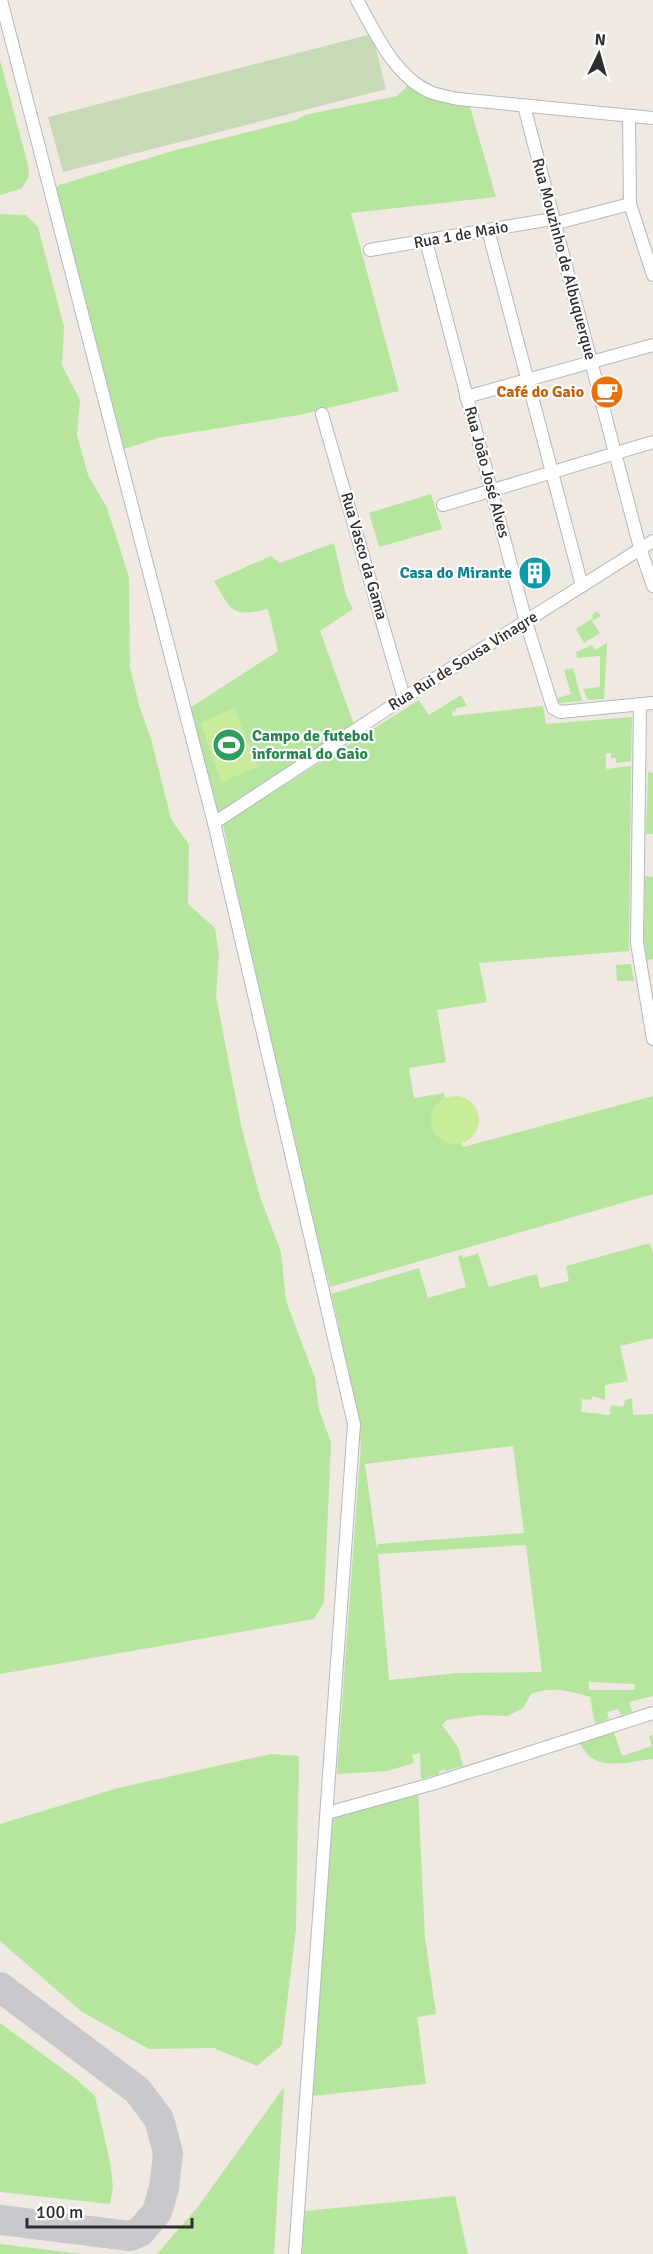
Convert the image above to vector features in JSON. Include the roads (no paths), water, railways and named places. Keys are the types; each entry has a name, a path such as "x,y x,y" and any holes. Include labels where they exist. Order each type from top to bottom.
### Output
{"street":[{"path":"1,0 214,823 354,1424 295,2254"},
{"path":"357,0 381,42 404,73 429,91 458,99 653,118"},
{"name":"Rua Mouzinho de Albuquerque","path":"524,106 640,548 653,586"},
{"path":"629,116 630,204 653,276"},
{"name":"Rua 1 de Maio","path":"370,250 553,221 630,204"},
{"path":"488,230 582,586"},
{"name":"Rua João José Alves","path":"426,241 526,622 553,708 560,712 646,704"},
{"path":"466,397 653,345"},
{"name":"Rua Vasco da Gama","path":"322,414 405,698"},
{"path":"443,505 653,442"},
{"name":"Rua Rui de Sousa Vinagre","path":"214,823 405,698 653,541"},
{"path":"646,704 637,943 653,1039"},
{"path":"327,1813 432,1784 653,1713"}],"place":[{"name":"Café do Gaio","path":"607,392"},
{"name":"Casa do Mirante","path":"535,573"},
{"name":"Campo de futebol informal do Gaio","path":"229,745"}]}
